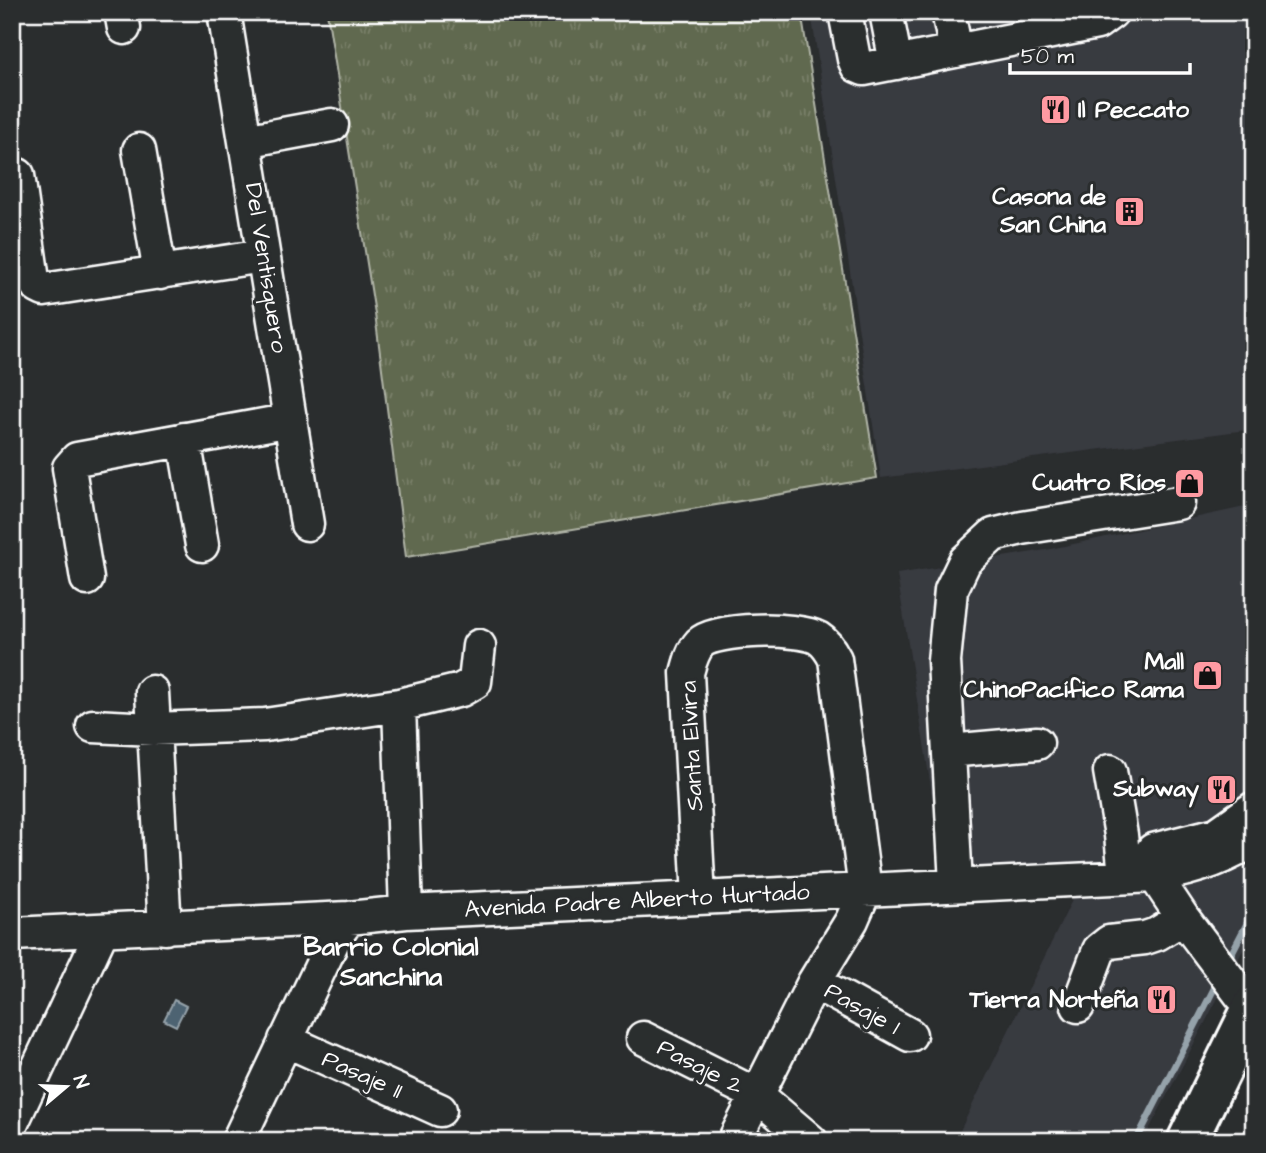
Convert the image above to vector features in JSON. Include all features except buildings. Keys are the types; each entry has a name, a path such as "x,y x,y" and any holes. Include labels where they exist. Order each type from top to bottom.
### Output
{"main road":[{"path":"1187,1141 1254,1003"}],"street":[{"name":"Del Ventisquero","path":"224,12 307,524"},
{"path":"845,12 857,66 863,69 1097,23 1112,12"},
{"path":"886,12 896,63"},
{"path":"948,12 956,51"},
{"path":"245,141 332,125"},
{"path":"139,150 160,273"},
{"path":"18,175 33,280 44,290 263,256"},
{"path":"87,579 69,468 77,459 291,420"},
{"path":"184,439 202,545"},
{"path":"956,884 944,661 951,590 965,561 993,535 1178,503"},
{"name":"Santa Elvira","path":"699,898 687,673 691,657 701,643 712,636 761,631 817,637 835,659 864,890"},
{"path":"93,726 153,729 265,725 399,705 461,690 475,682 479,646"},
{"path":"152,692 165,928"},
{"path":"399,705 406,912"},
{"path":"949,751 1037,743"},
{"path":"1118,772 1141,876 1183,918 1241,995 1254,1003"},
{"path":"1141,876 1153,850 1217,834 1254,808"},
{"name":"Avenida Padre Alberto Hurtado","path":"12,934 1141,876 1184,871 1219,858 1254,839"},
{"path":"734,1141 814,982 852,920 864,890"},
{"path":"238,1141 335,937 349,918"},
{"path":"1078,1006 1099,950 1109,942 1157,934 1183,918"},
{"path":"12,1123 102,931"},
{"name":"Pasaje 1","path":"814,982 910,1035"},
{"name":"Pasaje 2","path":"643,1038 757,1096 811,1141"},
{"name":"Pasaje 11","path":"285,1041 440,1110"}],"shaded area":[{"path":"811,12 1254,12 1254,429 881,478"},
{"path":"1254,505 1254,833 1198,862 945,876 897,574 1046,550"},
{"path":"1254,844 1254,929 1143,1141 955,1141 1075,894"}],"green space":[{"path":"327,12 801,12 877,478 406,557 375,314"}],"water":[{"path":"174,1000 186,1006 176,1026 164,1020"}],"waterway":[{"path":"1227,962 1254,910"},
{"path":"1136,1141 1219,979"}],"place":[{"name":"Il Peccato","path":"1055,110"},
{"name":"Casona de San China","path":"1129,211"},
{"name":"Cuatro Ríos","path":"1189,483"},
{"name":"Mall ChinoPacífico Rama","path":"1207,676"},
{"name":"Subway","path":"1222,789"},
{"name":"Tierra Norteña","path":"1161,1000"}],"district":[{"name":"Barrio Colonial Sanchina","path":"391,962"}]}
